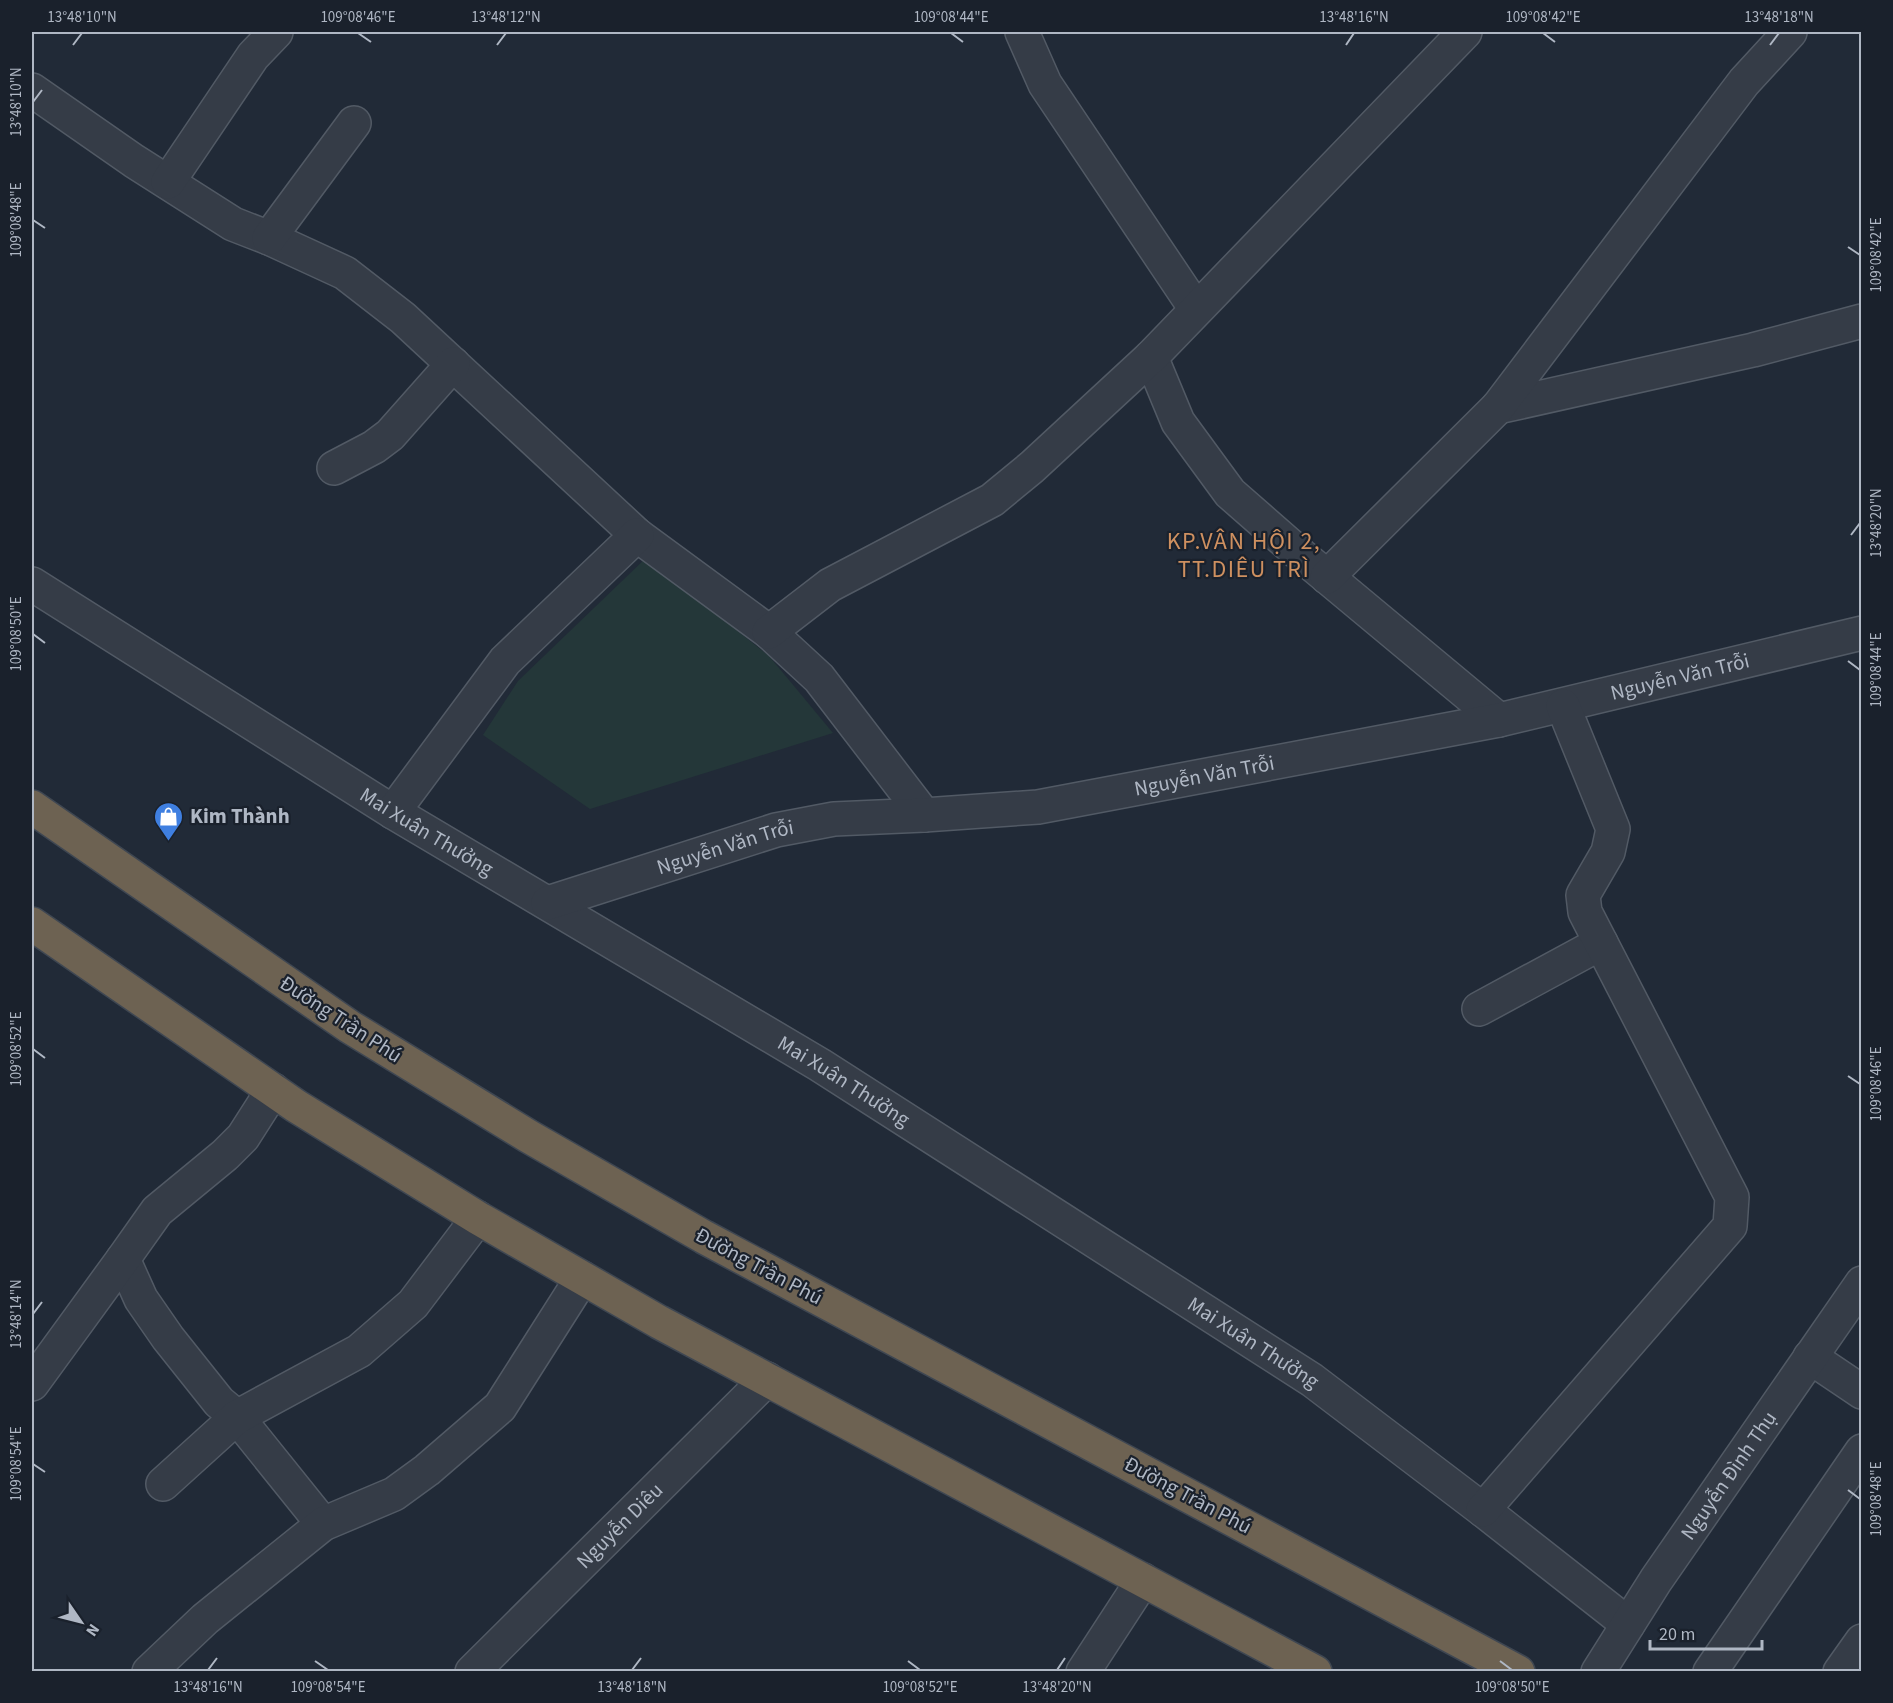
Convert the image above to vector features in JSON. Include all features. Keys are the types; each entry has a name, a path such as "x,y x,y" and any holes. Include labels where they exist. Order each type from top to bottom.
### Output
{"highway":[{"name":"Đường Trần Phú","path":"32,807 350,1027 528,1136 714,1242 1518,1671"},
{"path":"32,924 273,1090 478,1218 659,1322 1315,1671"}],"street":[{"path":"168,182 253,56 276,32"},
{"path":"1022,32 1045,84 1196,309"},
{"path":"769,632 830,585 992,500 1032,467 1151,357 1465,32"},
{"path":"1328,577 1498,407 1744,82 1790,32"},
{"path":"34,96 233,224 345,273 403,318 637,535 769,632 819,678 924,815"},
{"path":"269,238 354,123"},
{"path":"1498,407 1753,350 1862,321"},
{"path":"1151,357 1178,422 1230,492 1499,720"},
{"path":"334,468 375,447 390,435 453,364"},
{"path":"393,812 505,661 637,535"},
{"name":"Mai Xuân Thưởng","path":"32,584 393,812 820,1065 1312,1380 1484,1510 1628,1624"},
{"name":"Nguyễn Văn Trỗi","path":"548,903 776,830 834,819 1038,807 1499,720 1862,633"},
{"path":"1484,1510 1730,1226 1732,1197 1585,912 1583,895 1608,852 1613,829 1563,706"},
{"path":"1479,1009 1601,943"},
{"path":"32,1384 157,1210 225,1155 243,1137 273,1090"},
{"path":"163,1484 237,1417 359,1351 413,1304 478,1218"},
{"path":"123,1259 141,1299 168,1338 219,1402 237,1417 323,1524"},
{"path":"149,1671 205,1619 323,1524 394,1494 427,1470 500,1407 582,1278"},
{"name":"Nguyễn Đình Thụ","path":"1598,1671 1862,1282"},
{"path":"1810,1357 1862,1392"},
{"name":"Nguyễn Diêu","path":"472,1671 766,1379"},
{"path":"1710,1671 1862,1451"},
{"path":"1083,1671 1143,1580"},
{"path":"1839,1671 1862,1641"}],"shaded area":[{"path":"646,558 769,656 833,733 590,809 483,735 518,681"}],"place":[{"name":"Kim Thành","path":"169,842"}],"district":[{"name":"KP.VÂN HỘI 2, TT.DIÊU TRÌ","path":"1244,555"}]}
